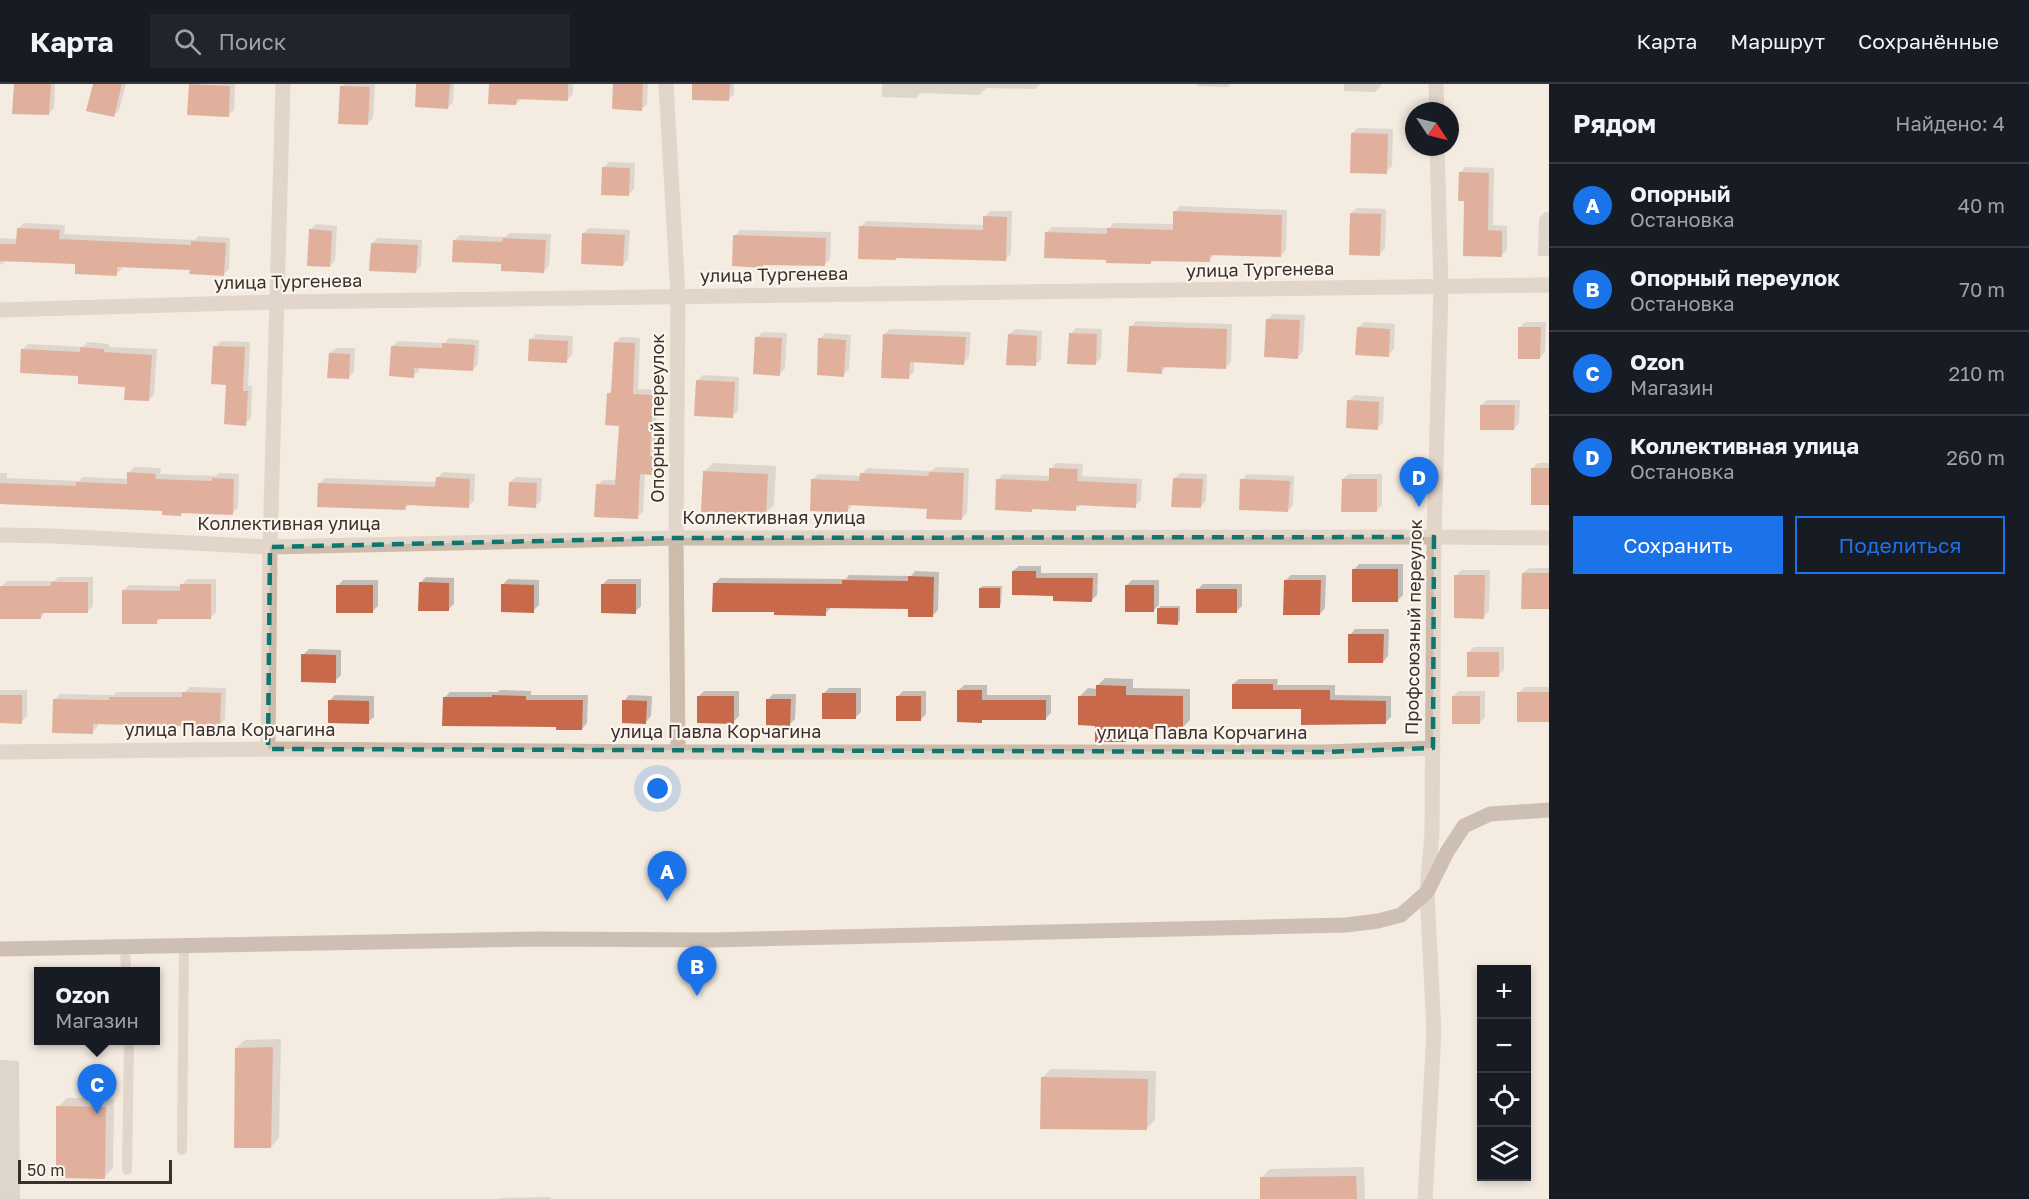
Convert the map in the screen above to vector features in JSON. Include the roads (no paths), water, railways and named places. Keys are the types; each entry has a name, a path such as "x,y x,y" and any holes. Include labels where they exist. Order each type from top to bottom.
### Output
{"street":[{"path":"268,748 270,547 283,84"},
{"name":"Опорный переулок","path":"666,84 678,296 676,538 678,752"},
{"path":"1436,84 1437,102"},
{"name":"Профсоюзный переулок","path":"1425,1199 1434,1032 1427,892 1432,833 1434,537 1441,287 1437,156"},
{"name":"улица Тургенева","path":"0,310 276,302 1549,285"},
{"name":"Коллективная улица","path":"0,535 270,547 676,538 1549,538"},
{"name":"улица Павла Корчагина","path":"0,752 268,748 678,752 1325,752 1433,748"},
{"path":"0,950 541,939 711,940 1346,925 1401,915 1427,892 1447,852 1464,826 1490,814 1545,810"}],"lane":[{"path":"182,1150 184,946"},
{"path":"125,947 126,967"},
{"path":"127,1170 129,1045"}],"place":[{"name":"Коллективная улица","path":"1419,507"},
{"name":"Опорный","path":"667,901"},
{"name":"Опорный переулок","path":"697,996"},
{"name":"Ozon","path":"97,1114"}]}
